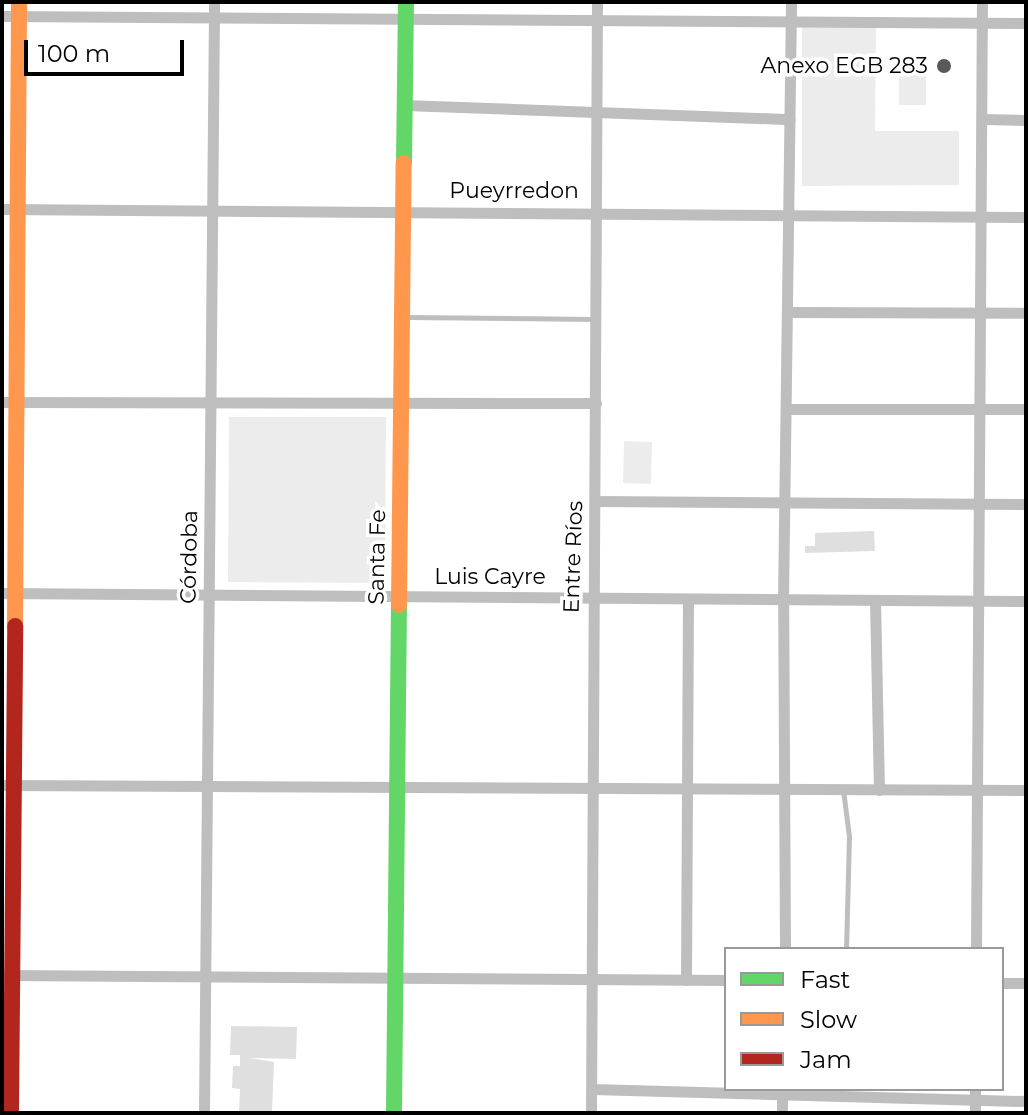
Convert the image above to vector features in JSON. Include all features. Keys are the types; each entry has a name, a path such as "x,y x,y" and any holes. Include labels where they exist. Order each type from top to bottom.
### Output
{"street":[{"name":"Córdoba","path":"204,1113 214,2"},
{"name":"Entre Ríos","path":"591,1113 591,598 597,319 597,2"},
{"path":"785,947 783,600 791,2"},
{"path":"976,947 975,601 982,2"},
{"path":"11,1113 6,1068 6,785 13,12 214,19 406,10 597,21 1026,23"},
{"name":"Santa Fe","path":"394,1113 406,10"},
{"path":"404,105 790,119"},
{"path":"982,119 1026,120"},
{"name":"Pueyrredon","path":"10,209 597,211 1026,217"},
{"path":"788,312 1026,313"},
{"path":"10,402 212,399 596,403"},
{"path":"787,409 1026,409"},
{"path":"595,501 1026,504"},
{"name":"Luis Cayre","path":"9,593 1026,601"},
{"path":"686,980 688,599"},
{"path":"875,600 879,790"},
{"path":"6,785 1026,790"},
{"path":"6,975 724,980"},
{"path":"1004,983 1026,983"},
{"path":"592,1089 975,1094 1026,1101"},
{"path":"782,1092 782,1113"},
{"path":"975,1094 975,1113"}],"lane":[{"path":"403,317 597,319"},
{"path":"843,789 849,836 846,947"}],"shaded area":[{"path":"802,26 876,26 875,131 959,131 959,185 802,186"},
{"path":"926,58 926,105 899,105 899,59"},
{"path":"229,417 386,417 385,583 228,582"},
{"path":"624,441 652,442 651,484 623,483"}],"building":[{"path":"874,531 875,551 805,553 805,546 815,546 815,533"},
{"path":"231,1026 297,1027 296,1059 249,1058 274,1062 272,1113 239,1113 240,1089 232,1088 233,1066 240,1066 240,1055 230,1055"}],"traffic: fast":[{"path":"404,163 406,2"},
{"path":"394,1113 399,605"}],"traffic: slow":[{"path":"15,626 19,2"},
{"path":"399,605 404,163"}],"traffic: jam":[{"path":"11,1113 15,626"}],"place":[{"name":"Anexo EGB 283","path":"944,66"}]}
